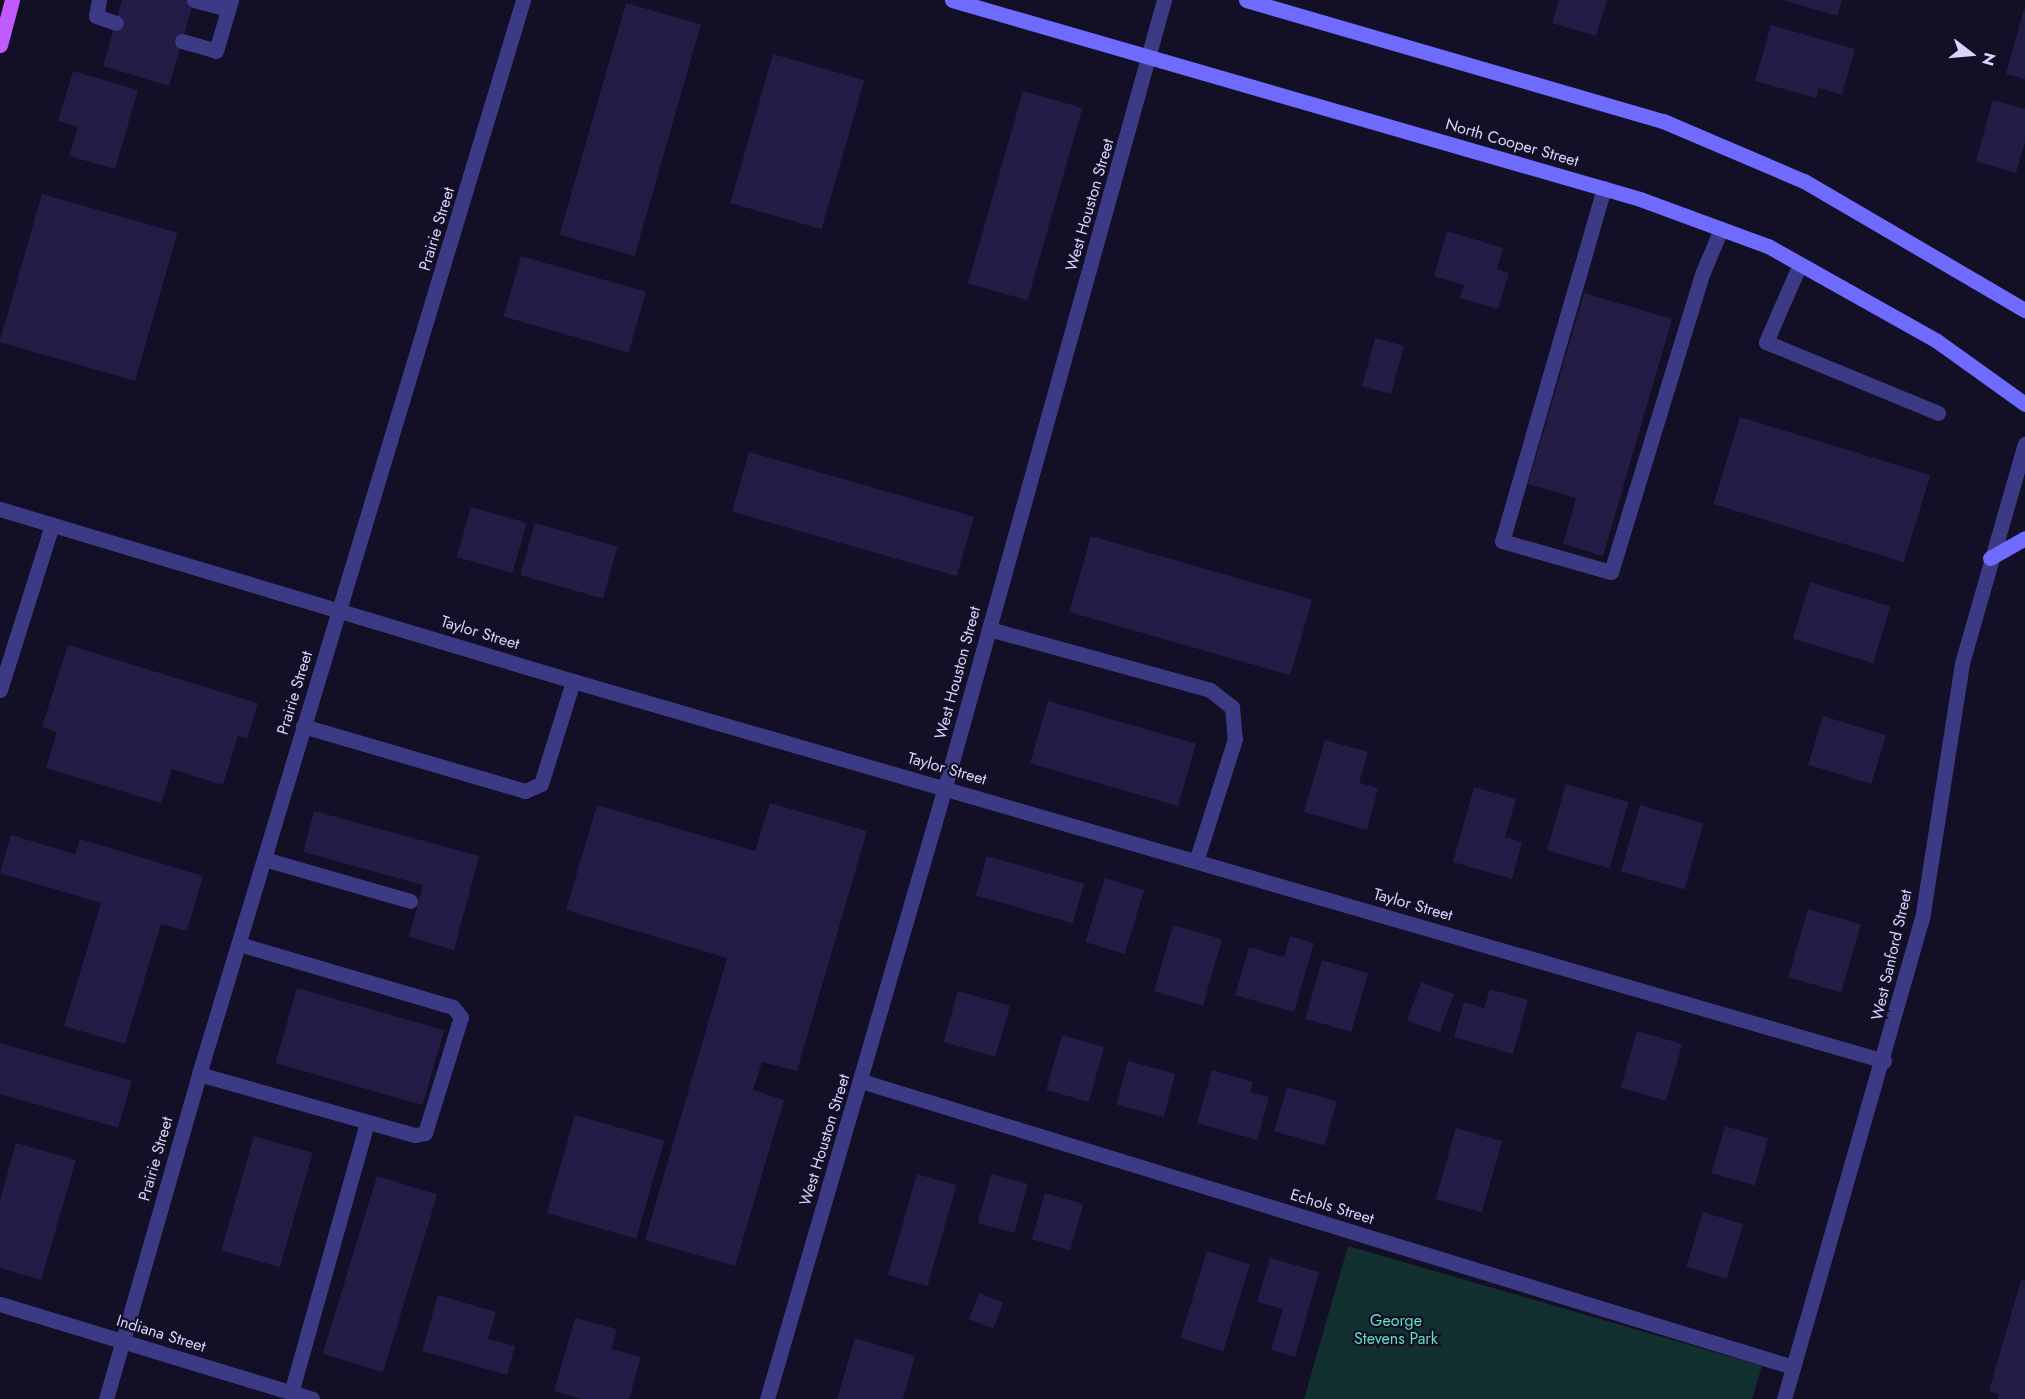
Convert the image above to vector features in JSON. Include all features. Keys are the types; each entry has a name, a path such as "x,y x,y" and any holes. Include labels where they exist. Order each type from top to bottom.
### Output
{"main road":[{"path":"6,0 7,18"},
{"path":"0,45 12,0"},
{"name":"North Cooper Street","path":"952,0 1604,188 1768,246 1937,340 2025,404"},
{"path":"1246,0 1663,121 1804,181 2025,310"},
{"path":"1990,558 2025,538"}],"street":[{"path":"100,0 96,16 116,22"},
{"path":"182,41 216,51 229,4 194,0"},
{"name":"Prairie Street","path":"106,1399 199,1074 524,0"},
{"name":"West Houston Street","path":"766,1399 861,1081 945,787 1150,58 1164,0"},
{"path":"1604,188 1502,541 1611,572 1703,272 1721,229"},
{"path":"1800,264 1766,342 1938,413"},
{"name":"West Sanford Street","path":"1784,1399 1884,1061 1922,919 1962,663 1990,558 2025,444"},
{"name":"Taylor Street","path":"0,509 340,609 573,681 1884,1061"},
{"path":"0,690 52,525"},
{"path":"989,629 1210,690 1232,707 1235,739 1196,861"},
{"path":"303,726 525,791 541,784 573,681"},
{"path":"264,860 410,901"},
{"path":"199,1074 415,1135 425,1133 461,1017 453,1007 239,944"},
{"name":"Echols Street","path":"861,1081 1793,1367"},
{"path":"291,1393 367,1122"},
{"name":"Indiana Street","path":"0,1304 312,1399"}],"green space":[{"name":"George Stevens Park","path":"1348,1246 1762,1366 1752,1399 1304,1399"}],"building":[{"path":"122,0 194,0 169,86 103,66"},
{"path":"1559,0 1607,0 1596,36 1552,23"},
{"path":"1783,0 1842,0 1837,16"},
{"path":"626,3 701,24 635,256 560,235"},
{"path":"2025,9 2025,79 2006,74"},
{"path":"1771,25 1855,49 1842,95 1819,88 1816,98 1755,81"},
{"path":"773,54 864,80 822,229 730,203"},
{"path":"73,71 138,90 115,169 69,156 78,127 58,121"},
{"path":"1023,91 1083,108 1027,300 968,283"},
{"path":"1993,100 2025,109 2025,142 2016,173 1976,161"},
{"path":"42,194 178,233 135,381 0,342"},
{"path":"1447,231 1503,248 1497,269 1509,273 1498,309 1460,298 1464,285 1434,276"},
{"path":"521,256 646,292 629,352 504,317"},
{"path":"1584,293 1672,319 1603,556 1563,544 1576,498 1528,484"},
{"path":"1375,338 1404,346 1391,394 1362,386"},
{"path":"1740,417 1930,475 1904,562 1713,504"},
{"path":"749,452 974,516 957,576 732,512"},
{"path":"471,507 527,523 512,573 457,557"},
{"path":"535,523 618,547 603,599 520,575"},
{"path":"1091,536 1312,599 1290,675 1069,612"},
{"path":"1810,582 1890,607 1873,663 1793,638"},
{"path":"68,645 258,703 247,739 238,736 223,785 172,769 161,803 46,768 57,732 42,727"},
{"path":"1048,701 1196,743 1178,806 1030,763"},
{"path":"1823,716 1886,735 1871,784 1808,765"},
{"path":"1325,740 1368,752 1359,783 1378,788 1367,830 1304,812"},
{"path":"1566,784 1628,802 1609,868 1547,850"},
{"path":"1474,787 1516,799 1505,837 1522,842 1512,879 1453,862"},
{"path":"770,803 867,831 797,1071 762,1062 753,1090 784,1100 735,1266 645,1240 727,958 566,910 597,805 755,851"},
{"path":"1640,805 1703,823 1684,890 1621,871"},
{"path":"314,811 479,856 454,950 409,937 423,885 303,852"},
{"path":"11,835 75,854 80,839 203,876 187,931 161,924 125,1044 64,1026 101,903 0,873"},
{"path":"987,856 1084,884 1073,923 976,895"},
{"path":"1105,878 1144,890 1125,954 1085,942"},
{"path":"1808,909 1861,924 1841,992 1788,977"},
{"path":"1173,925 1222,939 1203,1005 1154,991"},
{"path":"1290,936 1314,943 1294,1012 1235,995 1249,947 1284,957"},
{"path":"1322,960 1368,973 1351,1032 1305,1019"},
{"path":"1421,982 1454,994 1440,1032 1407,1021"},
{"path":"297,988 444,1030 423,1105 276,1063"},
{"path":"1490,989 1528,1000 1513,1054 1454,1037 1464,1002 1484,1008"},
{"path":"958,991 1010,1006 995,1057 943,1042"},
{"path":"1637,1031 1682,1044 1666,1101 1621,1088"},
{"path":"1062,1035 1104,1047 1089,1102 1046,1090"},
{"path":"0,1043 132,1081 118,1128 0,1094"},
{"path":"1128,1061 1175,1074 1164,1117 1116,1104"},
{"path":"1212,1070 1253,1082 1250,1092 1269,1097 1257,1140 1197,1123"},
{"path":"1287,1087 1337,1101 1324,1146 1274,1131"},
{"path":"575,1115 664,1141 636,1239 547,1213"},
{"path":"1725,1126 1768,1138 1755,1186 1711,1173"},
{"path":"1456,1128 1502,1141 1482,1212 1436,1199"},
{"path":"254,1136 313,1153 280,1267 221,1250"},
{"path":"16,1143 76,1160 41,1280 0,1268 0,1200"},
{"path":"917,1174 956,1185 927,1286 888,1275"},
{"path":"991,1174 1028,1184 1015,1233 978,1223"},
{"path":"377,1176 437,1194 383,1372 323,1354"},
{"path":"1045,1193 1083,1204 1070,1250 1032,1239"},
{"path":"1703,1212 1743,1224 1726,1279 1686,1267"},
{"path":"1207,1251 1250,1264 1223,1351 1180,1338"},
{"path":"1270,1258 1319,1272 1295,1357 1271,1350 1283,1309 1257,1302"},
{"path":"2021,1280 2025,1281 2025,1399 1998,1399 1999,1394 1989,1391"},
{"path":"979,1293 1003,1302 993,1328 969,1319"},
{"path":"438,1295 496,1312 488,1339 515,1346 507,1375 422,1351"},
{"path":"575,1318 617,1329 611,1349 641,1357 629,1399 581,1399 554,1391"},
{"path":"855,1338 915,1356 903,1399 837,1399"}]}
